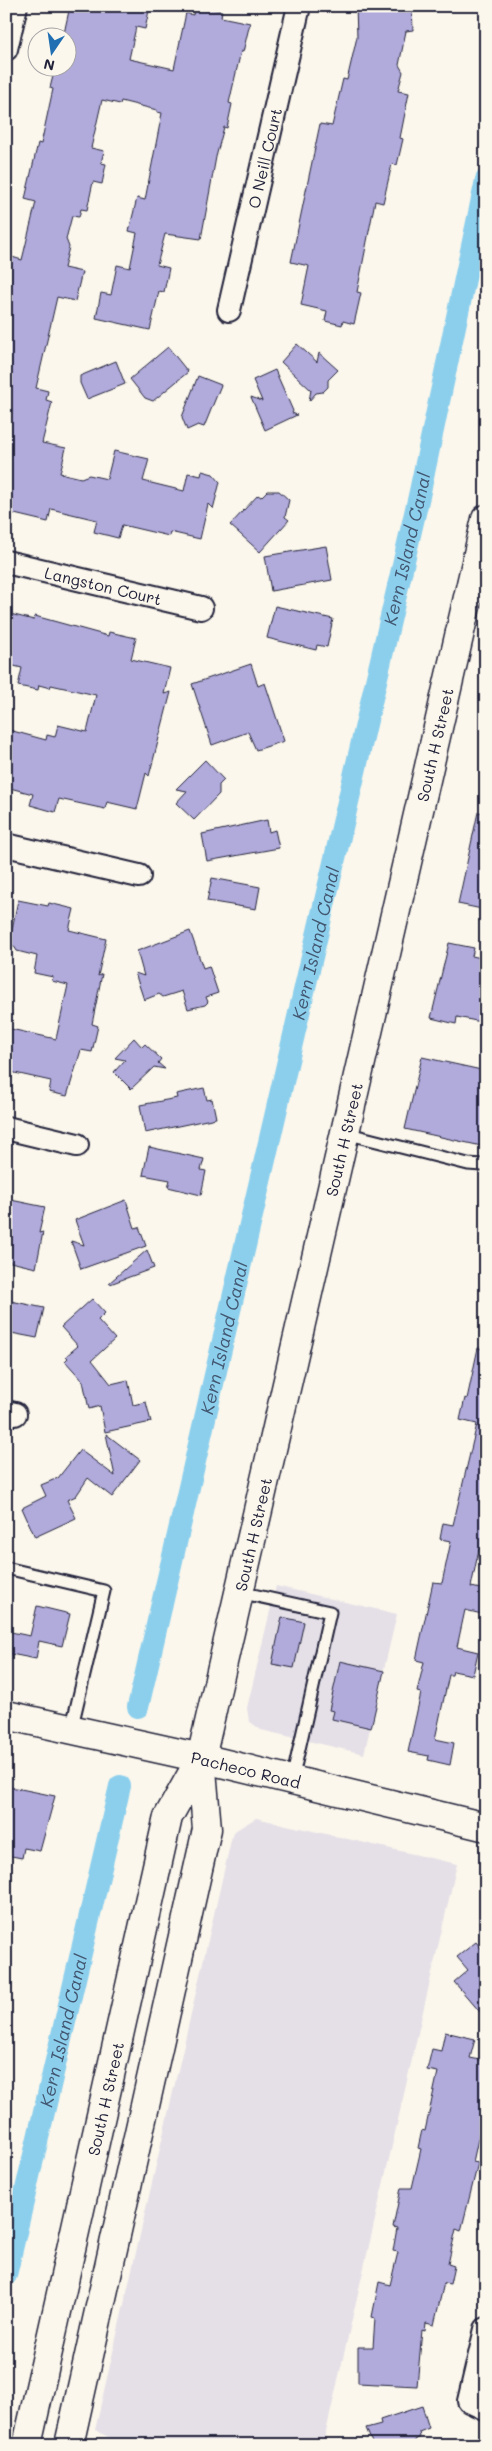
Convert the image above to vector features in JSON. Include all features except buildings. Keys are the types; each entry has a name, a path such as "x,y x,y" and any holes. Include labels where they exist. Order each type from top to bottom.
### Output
{"street":[{"path":"6,49 16,6"},
{"name":"O Neill Court","path":"229,310 300,6"},
{"name":"South H Street","path":"27,2445 168,1817 201,1758 485,527"},
{"name":"Langston Court","path":"6,562 202,608"},
{"path":"6,845 140,876"},
{"path":"6,1128 77,1145"},
{"name":"Pacheco Road","path":"6,1715 201,1758 486,1826"},
{"name":"South H Street","path":"69,2445 207,1828 201,1758"},
{"path":"118,2039 102,2196 107,2211 120,2218"},
{"path":"477,2405 486,2329"}],"lane":[{"path":"345,1133 468,1164 482,1165 486,1163"},
{"path":"6,1568 104,1591 71,1730"},
{"path":"239,1592 330,1612 292,1780"}],"shaded area":[{"path":"276,1586 397,1614 364,1754 261,1730 249,1721 247,1708"},
{"path":"256,1818 457,1864 323,2445 123,2445 95,2430 233,1832"}],"waterway":[{"name":"Kern Island Canal","path":"138,1707 419,496 486,180"},
{"name":"Kern Island Canal","path":"6,2275 120,1786"}]}
